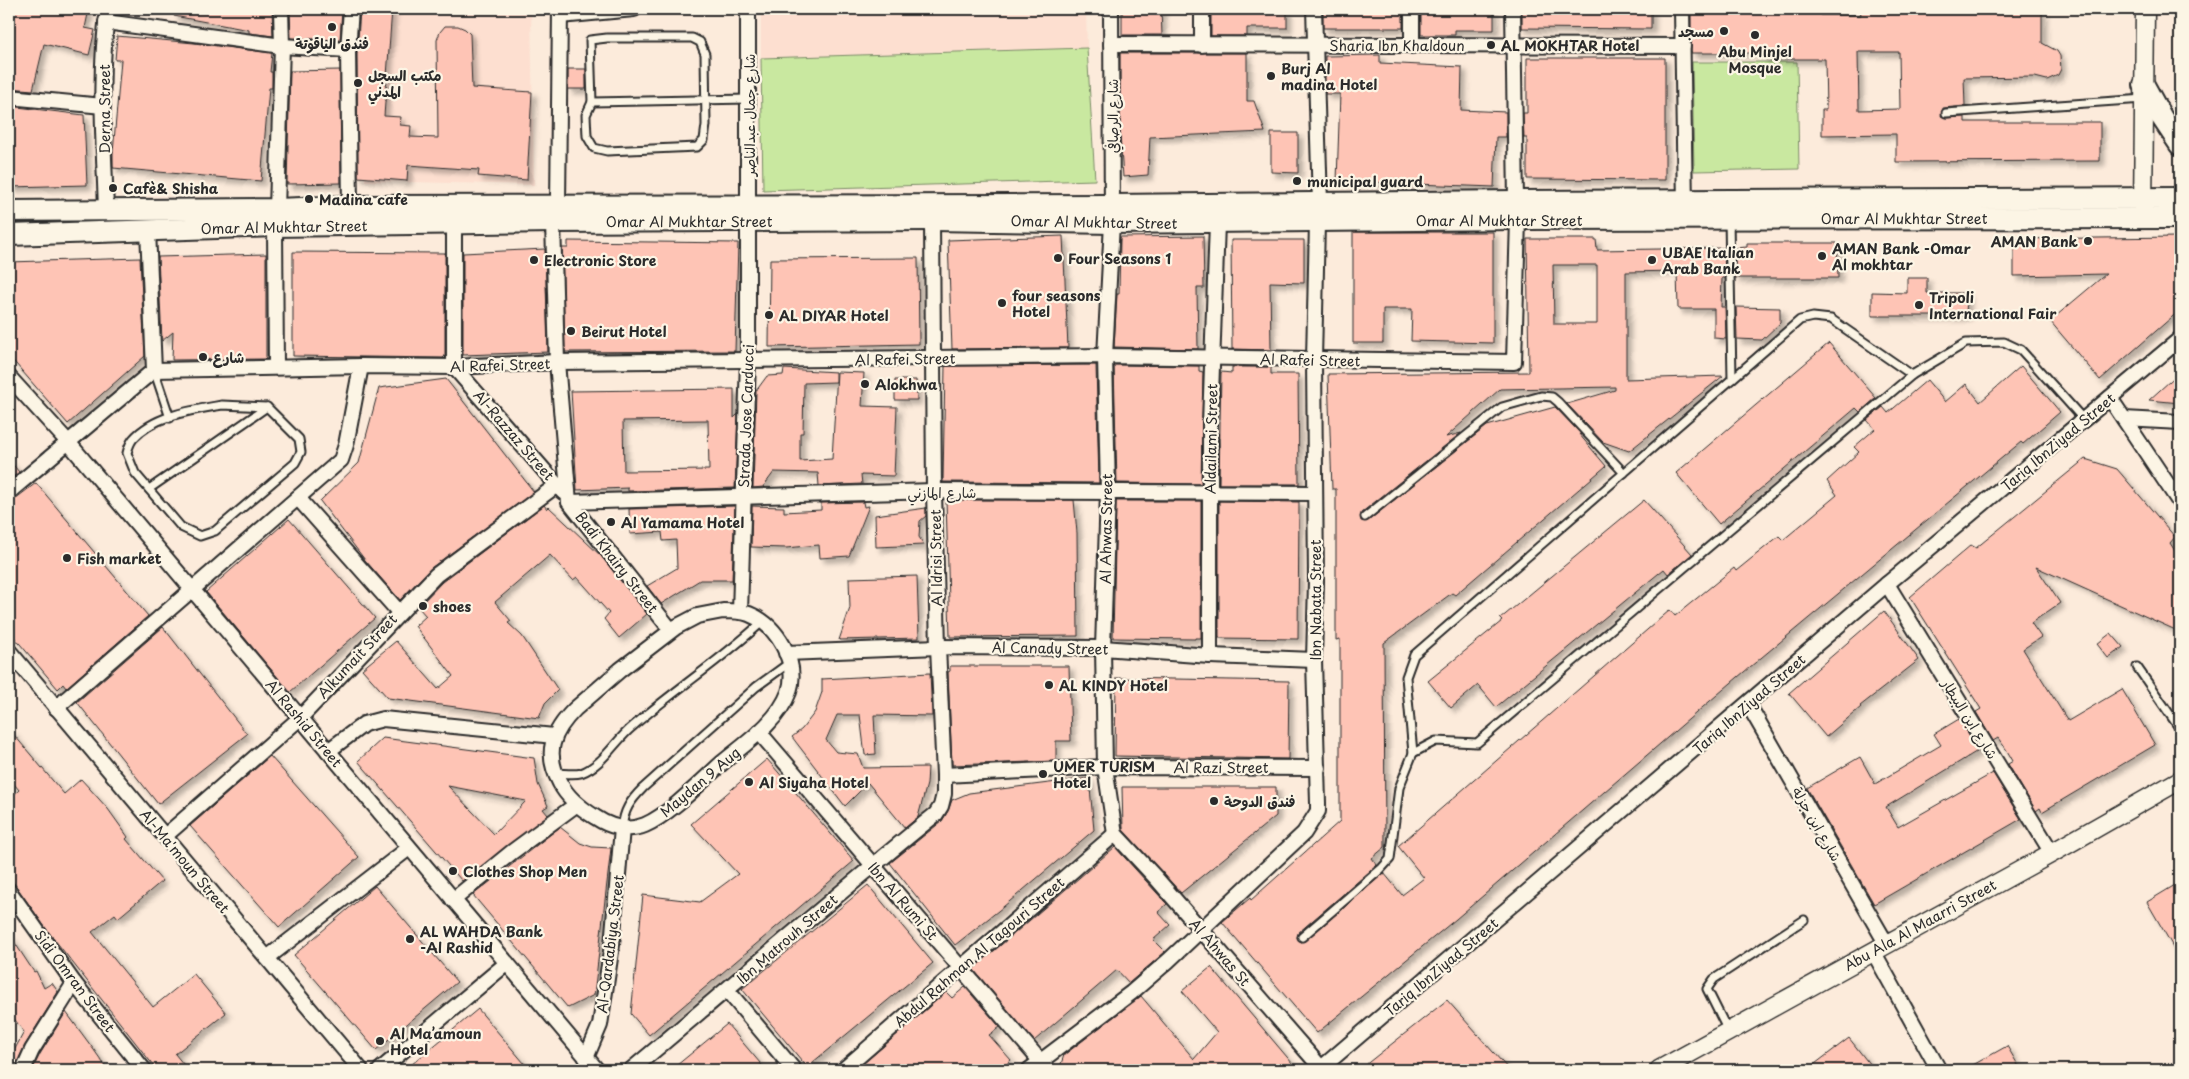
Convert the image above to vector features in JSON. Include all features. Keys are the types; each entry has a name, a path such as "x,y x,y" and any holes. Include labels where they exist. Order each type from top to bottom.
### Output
{"main road":[{"path":"2144,92 2180,145"},
{"name":"Omar Al Mukhtar Street","path":"1685,210 1729,219 2143,208 2180,198"},
{"name":"Omar Al Mukhtar Street","path":"9,235 148,230 276,217 350,206 556,213 1112,214 1517,210 2143,208 2180,218"},
{"name":"Omar Al Mukhtar Street","path":"9,211 106,210 454,224 556,213"},
{"name":"Omar Al Mukhtar Street","path":"749,213 932,220 1112,214 1217,223 1319,212"}],"street":[{"path":"276,367 276,217 282,46 281,9"},
{"path":"350,206 348,50 351,9"},
{"path":"560,12 634,9"},
{"name":"شارع جمال عبدالناصر","path":"748,9 749,213"},
{"name":"شارع الرصافي","path":"1111,9 1112,214"},
{"path":"1202,9 1202,46"},
{"name":"Ibn Nabata Street","path":"1029,1070 1044,1066 1168,961 1304,833 1318,812 1314,660 1314,360 1319,212 1314,9"},
{"path":"1412,9 1412,46"},
{"path":"1513,9 1517,210"},
{"path":"1682,9 1685,210"},
{"path":"2143,208 2145,9"},
{"name":"Badi Khairy Street","path":"560,12 556,213 557,362 569,500 671,630"},
{"path":"107,15 282,46 348,50"},
{"name":"Derna Street","path":"106,210 103,106 107,15"},
{"name":"Sharia Ibn Khaldoun","path":"1111,44 1202,46 1316,44 1683,46"},
{"path":"9,97 103,106"},
{"name":"Al Rafei Street","path":"154,370 361,366 454,367 557,362 1105,356 1514,362 1517,210"},
{"name":"Strada Jose Carducci","path":"740,612 748,360 749,213"},
{"name":"Al Ahwas Street","path":"1112,214 1105,356 1108,492 1103,648 1105,766 1115,834"},
{"name":"Al Idrisi Street","path":"932,220 934,491 944,775 941,806"},
{"name":"Aldailami Street","path":"1210,656 1212,357 1217,223"},
{"path":"454,224 454,367"},
{"path":"9,492 154,370 148,230"},
{"name":"Tariq IbnZiyad Street","path":"1321,1070 1887,584 2180,340"},
{"path":"56,708 341,460 346,445 361,366"},
{"name":"Al-Razzaz Street","path":"454,367 569,500"},
{"name":"Al Rashid Street","path":"9,378 68,442 597,1070"},
{"path":"2110,398 2180,503"},
{"path":"2124,419 2180,422"},
{"name":"Alkumait Street","path":"164,836 300,718 436,575 558,486"},
{"name":"شارع المازني","path":"569,500 934,491 1315,493"},
{"path":"298,498 399,612"},
{"name":"شارع ابن البيطار","path":"1887,584 2052,853"},
{"path":"328,751 364,724 383,719 554,736 564,720 575,709 671,630 697,616 723,611 740,612 762,621 778,638 788,658"},
{"name":"Al Canady Street","path":"788,658 938,647 1103,648 1210,656 1314,660"},
{"name":"Al-Ma'moun Street","path":"9,652 361,1070"},
{"name":"Maydan 9 Aug","path":"554,736 552,757 555,773 562,787 577,804 602,822 622,828 646,824 668,810 759,732 774,716 789,690 788,658"},
{"name":"شارع ابن جزلة","path":"1748,704 1880,947 1939,1070"},
{"name":"Ibn Al Rumi St","path":"759,732 1044,1066"},
{"name":"Al Razi Street","path":"944,775 1105,766 1318,768"},
{"name":"Abu Ala Al Maarri Street","path":"1659,1070 2052,853 2180,780"},
{"path":"453,900 512,852 577,804"},
{"name":"Ibn Matrouh Street","path":"631,1070 872,865 936,814 941,806"},
{"name":"Al-Qardabiya Street","path":"586,1058 600,1025 612,944 622,828"},
{"name":"Al Ahwas St","path":"1115,834 1200,929 1321,1070"},
{"name":"Abdul Rahman Al Tagouri Street","path":"843,1070 1115,834"},
{"path":"267,958 409,848"},
{"name":"Sidi Omran Street","path":"9,891 74,983 144,1070"},
{"path":"380,1070 507,963"},
{"path":"23,1070 32,1050 74,983"},
{"path":"727,990 794,1070"}],"lane":[{"path":"2175,9 2180,13"},
{"path":"607,38 692,38 700,42 706,54 706,125 704,140 697,147 607,151 594,148 587,136 586,115 592,102 590,40 607,38"},
{"path":"1946,113 2144,92"},
{"path":"592,102 749,99"},
{"path":"1729,219 1732,379"},
{"path":"1302,937 1381,869 1390,859 1399,788 1413,753 1406,677 1414,655 1800,320 1813,317 1831,319 1912,375"},
{"path":"1413,753 1436,741 1477,743 1912,375 1966,344 2004,342 2021,350 2084,420"},
{"path":"154,370 170,418"},
{"path":"1365,517 1502,407 1541,396 1552,397 1558,402 1624,473"},
{"path":"222,405 267,406 299,439 301,452 295,463 215,531 200,536 181,527 135,473 127,453 132,440 150,425 189,411 222,405"},
{"path":"149,490 267,406"},
{"path":"555,773 580,774 596,765 630,728 694,676 741,642 762,621"},
{"path":"622,828 624,814 630,801 642,788 788,658"},
{"path":"2137,667 2180,729"},
{"path":"1728,1032 1707,989 1714,979 1804,920"}],"shaded area":[{"path":"362,9 531,9 534,185 365,181"},
{"path":"761,9 1086,9 1087,48 761,58"}],"green space":[{"path":"1087,48 1095,180 763,190 761,58"},
{"path":"1692,62 1797,62 1799,169 1694,171"}],"building":[{"path":"9,9 89,9 85,28 95,30 89,55 44,44 33,90 9,88"},
{"path":"175,9 272,9 273,36 249,33 249,30 174,16"},
{"path":"290,9 342,9 340,40 291,38"},
{"path":"360,9 392,9 384,116 401,117 400,125 411,126 410,137 438,138 437,40 445,26 458,26 470,34 472,88 532,92 527,180 478,176 479,170 408,165 407,181 358,177 357,55"},
{"path":"1122,9 1161,9 1162,35 1122,35"},
{"path":"1211,9 1287,9 1287,28 1247,28 1247,36 1211,36"},
{"path":"1323,9 1403,9 1403,28 1323,28"},
{"path":"1421,9 1494,9 1494,30 1455,30 1455,35 1421,35"},
{"path":"1522,9 1651,9 1651,29 1522,28"},
{"path":"1691,9 1776,9 1776,13 1861,15 1860,9 2042,9 2042,43 2057,51 2060,56 2061,69 2058,75 2047,80 2035,77 1964,78 1965,106 1943,108 1941,116 1946,118 1965,117 1965,122 2100,122 2100,161 1896,162 1896,134 1822,135 1822,110 1826,110 1825,59 1763,59 1763,53 1691,53","holes":["1858,52 1899,52 1900,109 1859,110"]},
{"path":"117,36 272,53 270,72 272,72 272,88 269,88 261,181 113,168 121,60 115,60"},
{"path":"1120,53 1247,53 1247,101 1254,101 1265,132 1150,137 1148,175 1123,177 1120,135"},
{"path":"1380,55 1380,63 1462,67 1461,110 1506,112 1506,137 1496,137 1494,187 1337,181 1340,94 1325,94 1325,56"},
{"path":"1527,58 1665,58 1665,180 1527,179 1527,138 1524,138 1523,113 1527,113"},
{"path":"568,69 586,69 586,89 568,89"},
{"path":"340,70 341,183 287,184 290,71"},
{"path":"9,106 84,115 87,185 9,187"},
{"path":"1271,133 1298,133 1298,173 1271,172"},
{"path":"1353,232 1493,232 1493,343 1411,341 1412,309 1383,309 1383,343 1353,343"},
{"path":"1063,236 1068,348 952,349 948,240"},
{"path":"1203,236 1204,288 1197,288 1198,349 1114,347 1117,294 1119,294 1120,237"},
{"path":"2180,237 2180,310 2100,380 2050,321 2106,274 2014,276 2014,239"},
{"path":"1527,239 1596,239 1597,250 1724,248 1725,278 1722,278 1721,307 1725,307 1726,339 1714,338 1714,309 1678,309 1677,271 1626,272 1626,379 1723,376 1629,451 1603,442 1567,404 1615,390 1615,387 1500,389 1446,437 1461,433 1361,513 1361,521 1368,521 1487,426 1555,407 1582,435 1579,434 1606,466 1455,595 1452,593 1384,643 1385,847 1372,858 1377,865 1298,933 1297,938 1301,942 1305,941 1384,873 1402,895 1424,878 1398,846 1670,610 1675,616 1734,568 1736,571 1779,536 1783,540 1837,495 1827,481 1859,452 1854,447 1875,429 1867,420 1883,407 1888,413 1927,380 1945,402 1966,384 1980,402 2021,366 2060,412 2023,444 2021,442 1738,677 1456,919 1317,1033 1222,922 1250,898 1251,900 1340,821 1340,639 1336,640 1336,489 1332,489 1328,374 1529,372","holes":["1553,265 1597,265 1597,324 1554,324"]},
{"path":"1231,240 1304,240 1304,283 1270,282 1271,350 1232,349"},
{"path":"568,241 738,243 735,351 565,352 562,248 568,248"},
{"path":"1747,243 1837,243 1838,278 1735,278 1735,248 1747,247"},
{"path":"545,249 548,352 463,355 463,253"},
{"path":"293,252 445,253 445,356 443,358 293,356"},
{"path":"266,254 266,359 172,360 173,332 162,341 158,257"},
{"path":"140,258 145,356 68,424 9,356 9,262"},
{"path":"918,258 919,344 769,347 770,259"},
{"name":"Tripoli International Fair","path":"1907,278 1927,278 1927,293 1967,293 1966,316 1872,316 1872,292 1907,293"},
{"path":"1736,307 1780,308 1780,323 1762,340 1737,339"},
{"path":"1829,343 1876,398 1860,412 1856,408 1719,524 1676,473"},
{"path":"1096,365 1099,483 943,482 945,366"},
{"path":"1114,365 1199,366 1199,371 1203,372 1201,484 1117,483"},
{"path":"1232,367 1271,367 1271,374 1298,374 1299,484 1219,484 1221,372 1232,373"},
{"path":"784,369 836,372 836,382 804,383 803,433 800,433 800,461 832,459 837,372 864,373 862,406 897,407 894,476 861,475 862,484 819,486 818,473 774,472 763,487 753,488 756,391 767,376 783,375"},
{"path":"2180,372 2180,403 2149,400"},
{"path":"446,379 534,492 431,568 400,600 365,560 320,501 359,463 379,388"},
{"path":"895,380 916,380 917,400 895,400"},
{"path":"734,389 734,418 738,414 735,488 628,491 628,488 577,490 571,391","holes":["708,420 709,470 624,471 623,421"]},
{"path":"2085,459 2117,469 2175,537 2170,543 2180,559 2180,632 2036,567 2060,603 2031,623 2041,637 2023,649 2068,721 2122,689 2155,745 2042,812 2040,808 2036,811 2008,764 2013,761 2006,749 1998,738 1993,741 1976,712 1981,709 1910,597 1971,545 1976,548"},
{"path":"9,460 19,472 9,481"},
{"path":"36,483 148,616 66,688 63,684 58,689 9,631 9,501 15,499"},
{"path":"946,500 1074,500 1077,533 1078,636 950,637"},
{"path":"1644,500 1692,554 1668,574 1664,569 1496,707 1478,685 1451,708 1428,681 1502,621 1500,619"},
{"path":"1116,501 1201,501 1201,638 1113,638"},
{"path":"1219,501 1299,502 1298,639 1219,638"},
{"path":"863,502 864,507 869,506 849,556 820,558 819,545 786,548 751,547 752,506 784,507 784,512 821,510 821,503"},
{"path":"544,505 547,509 549,507 601,556 647,614 619,638 604,619 609,613 577,577 573,580 550,555 495,602 511,621 508,623 522,636 558,690 545,703 539,718 388,698 362,669 396,641 438,689 453,676 415,626 426,616 418,607 442,582"},
{"path":"735,506 732,580 700,580 661,604 647,586 677,568 676,540 663,541 662,532 630,534 629,509"},
{"path":"926,508 926,516 920,521 919,537 924,545 876,547 875,515"},
{"path":"289,519 375,618 290,692 206,592"},
{"path":"917,576 919,638 839,640 850,608 849,578"},
{"path":"1884,611 1919,660 1860,706 1826,737 1789,693"},
{"path":"163,627 247,734 158,804 77,702"},
{"path":"2111,633 2123,647 2108,658 2097,644"},
{"path":"950,666 1069,666 1071,741 1056,741 1056,761 952,765 948,672 950,671"},
{"path":"930,673 932,716 874,715 876,754 865,755 860,715 837,715 826,740 836,752 858,754 863,768 928,767 927,784 918,817 905,828 868,783 845,806 792,737 802,729 815,712 822,692 822,679"},
{"path":"1116,678 1289,681 1288,759 1115,756"},
{"path":"1959,719 1979,750 1886,807 1898,827 1993,773 2021,819 1874,904 1807,788 1860,757 1875,784 1941,745 1934,734"},
{"path":"9,729 64,794 81,779 108,809 128,837 126,839 162,881 118,918 115,914 92,932 153,1007 194,974 226,1013 175,1054 188,1070 157,1070 47,930 9,876 9,799 19,790 9,778"},
{"path":"383,738 534,758 538,784 548,806 543,809 548,815 462,881 358,761","holes":["448,786 526,801 494,834"]},
{"path":"270,756 359,857 279,927 190,826"},
{"path":"767,759 854,861 649,1035 631,1014 643,895 700,902 738,874 691,824"},
{"path":"1089,778 1094,830 955,945 890,863 942,821 952,800 969,793"},
{"path":"1122,787 1276,787 1276,816 1181,893 1123,830"},
{"path":"560,827 580,843 592,847 611,848 594,995 568,1008 473,895"},
{"path":"1115,847 1167,904 1158,912 1170,925 1153,940 1165,952 1129,983 1117,970 1034,1041 973,969"},
{"path":"2180,882 2180,959 2147,902"},
{"path":"868,885 933,963 807,1067 742,989"},
{"path":"375,886 457,982 376,1050 294,955"},
{"path":"9,934 34,972 36,971 44,988 52,983 58,992 25,1045 14,1070 9,1070 9,1060 24,1032 9,1012"},
{"path":"1211,967 1298,1070 1059,1070 1064,1055 1141,996 1194,1059 1217,1032 1182,991"},
{"path":"965,987 1000,1027 989,1035 1011,1060 1000,1070 856,1070 946,992 952,998"},
{"path":"1447,1000 1509,1070 1359,1070"},
{"path":"478,1009 530,1070 405,1070"},
{"path":"66,1012 94,1050 108,1070 32,1070"},
{"path":"727,1024 766,1070 671,1070"},
{"path":"1849,1038 1874,1070 1807,1070"},
{"path":"2007,1046 2021,1070 1964,1070"}],"place":[{"name":"فندق الياقوتة","path":"332,27"},
{"name":"مسجد","path":"1724,31"},
{"name":"Abu Minjel Mosque","path":"1755,35"},
{"name":"AL MOKHTAR Hotel","path":"1491,45"},
{"name":"Burj Al madina Hotel","path":"1271,76"},
{"name":"مكتب السجل المدني","path":"358,83"},
{"name":"municipal guard","path":"1297,181"},
{"name":"Cafè& Shisha","path":"113,188"},
{"name":"Madina cafe","path":"309,199"},
{"name":"AMAN Bank","path":"2088,241"},
{"name":"AMAN Bank -Omar Al mokhtar","path":"1822,256"},
{"name":"Four Seasons 1","path":"1058,258"},
{"name":"Electronic Store","path":"534,260"},
{"name":"UBAE Italian Arab Bank","path":"1652,260"},
{"name":"four seasons Hotel","path":"1002,303"},
{"name":"Tripoli International Fair","path":"1919,305"},
{"name":"AL DIYAR Hotel","path":"769,315"},
{"name":"Beirut Hotel","path":"571,331"},
{"name":"شارع","path":"203,357"},
{"name":"Alokhwa","path":"865,384"},
{"name":"Al Yamama Hotel","path":"611,522"},
{"name":"Fish market","path":"67,558"},
{"name":"shoes","path":"423,606"},
{"name":"AL KINDY Hotel","path":"1049,685"},
{"name":"UMER TURISM Hotel","path":"1043,774"},
{"name":"Al Siyaha Hotel","path":"749,782"},
{"name":"فندق الدوحة","path":"1214,801"},
{"name":"Clothes Shop Men","path":"453,871"},
{"name":"AL WAHDA Bank -Al Rashid","path":"410,939"},
{"name":"Al Ma’amoun Hotel","path":"380,1041"}]}
